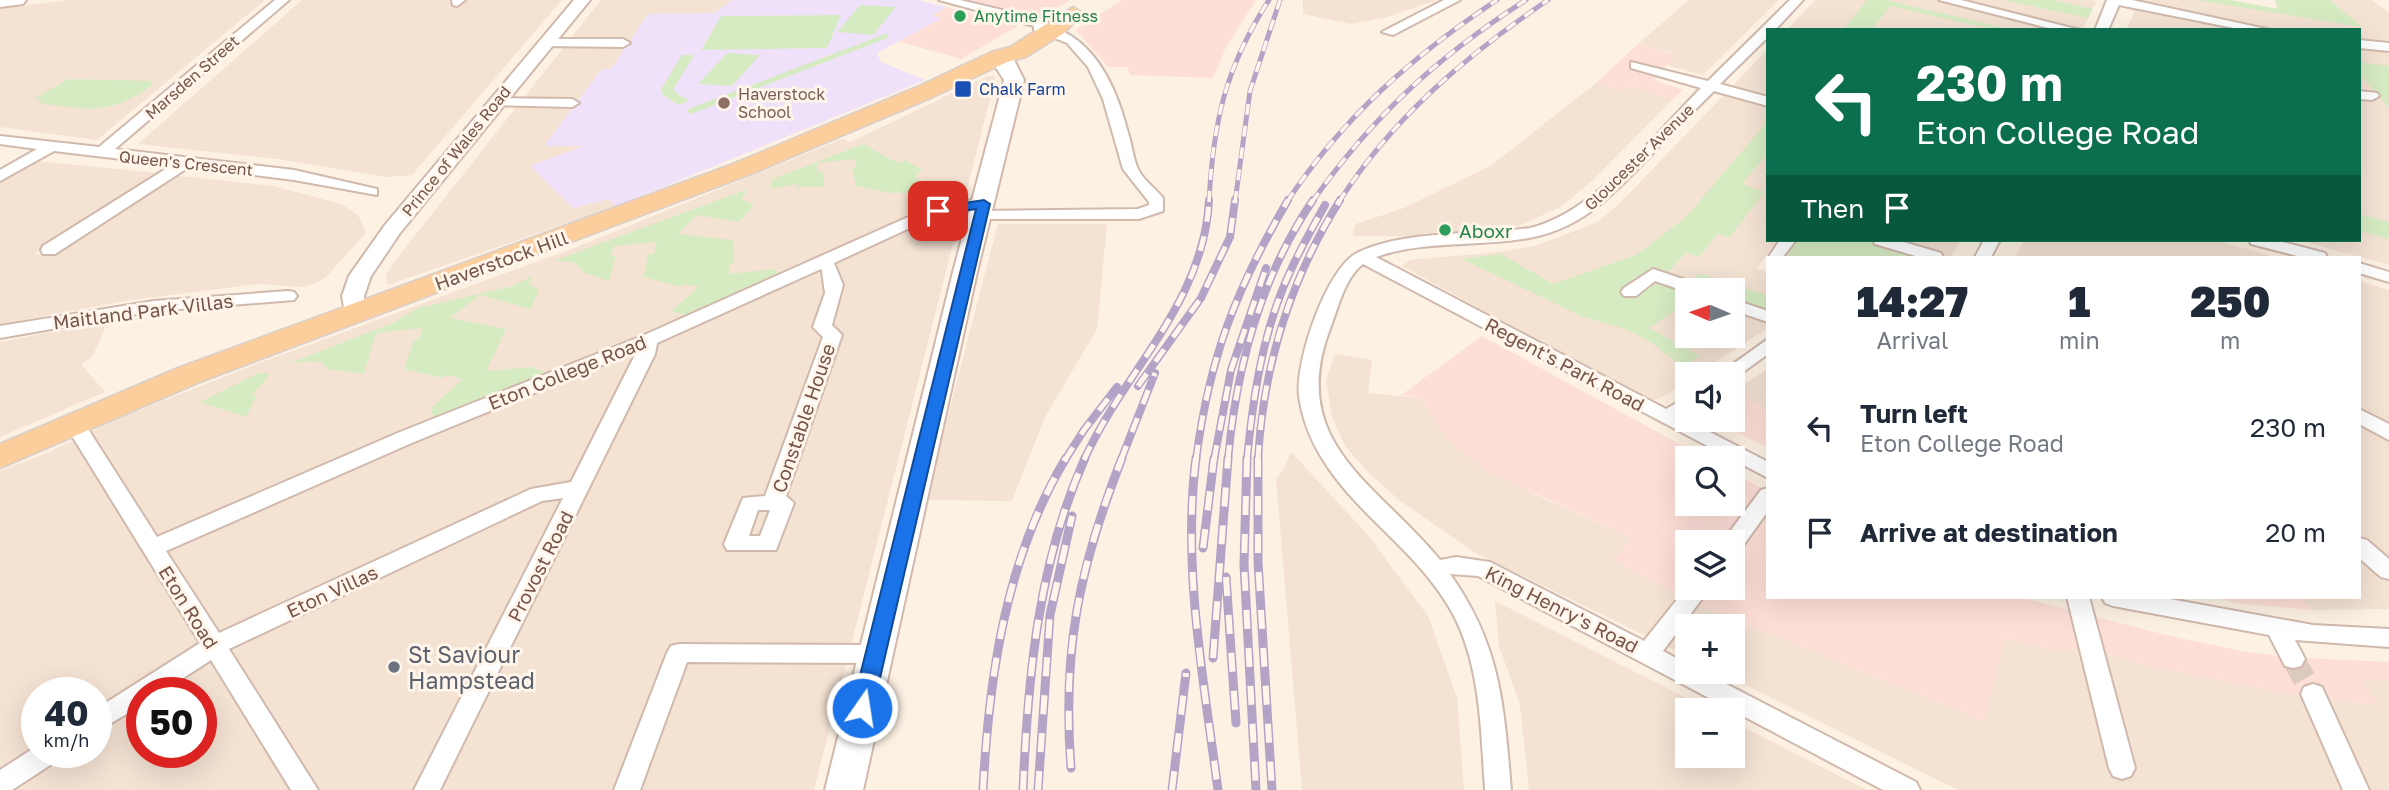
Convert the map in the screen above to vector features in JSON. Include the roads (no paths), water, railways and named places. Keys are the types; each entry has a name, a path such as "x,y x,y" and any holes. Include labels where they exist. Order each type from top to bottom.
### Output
{"main road":[{"path":"0,2 17,0"},
{"name":"Haverstock Hill","path":"0,457 178,379 692,190 925,92 999,57 1005,48 1097,0"},
{"path":"844,790 1014,80 1007,64 999,57"}],"street":[{"name":"Marsden Street","path":"100,154 283,0"},
{"name":"Prince of Wales Road","path":"354,313 355,288 372,258 496,102 582,0"},
{"path":"945,0 1045,27"},
{"path":"1388,32 1454,0"},
{"name":"Gloucester Avenue","path":"1769,28 1797,0"},
{"path":"1945,0 2065,28"},
{"path":"2102,28 2114,1 2255,28"},
{"name":"Eton College Road","path":"153,548 407,437 648,340 938,211 1139,214 1157,208 1156,199 1133,176 1116,116 1095,67 1070,40 1045,27"},
{"name":"Gloucester Avenue","path":"1362,257 1392,247 1517,237 1568,222 1590,206 1766,31"},
{"path":"546,43 623,43"},
{"path":"2361,44 2389,47"},
{"path":"1636,65 1766,101"},
{"path":"496,102 572,103"},
{"name":"Queen's Crescent","path":"0,141 294,175 371,192"},
{"path":"0,176 49,148"},
{"path":"49,250 184,164"},
{"path":"1776,256 1786,242"},
{"path":"1887,242 1932,256"},
{"path":"2264,247 2314,256"},
{"path":"1362,257 1347,270 1338,286 1318,339 1306,383 1315,428 1331,460 1435,569 1464,611 1490,699 1499,790"},
{"name":"Regent's Park Road","path":"1362,257 1766,470"},
{"name":"Constable House","path":"774,503 833,335 822,327 836,281 824,262"},
{"path":"2361,269 2389,277"},
{"path":"1630,292 1653,274 1675,282"},
{"name":"Maitland Park Villas","path":"0,332 154,306 288,296"},
{"path":"1745,309 1766,316"},
{"name":"Provost Road","path":"427,790 646,354 648,340"},
{"path":"1745,362 1766,346"},
{"path":"1666,418 1675,412"},
{"path":"2361,416 2389,433"},
{"name":"Eton Road","path":"74,423 305,790"},
{"name":"Eton Villas","path":"112,712 214,646 538,494 579,488"},
{"path":"1742,530 1766,498"},
{"path":"2361,548 2389,571"},
{"name":"King Henry's Road","path":"1435,569 1456,565 1482,568 1907,790"},
{"path":"2079,599 2122,768"},
{"path":"2124,599 2277,628 2336,636 2389,638"},
{"path":"1648,653 1690,600"},
{"path":"2277,628 2293,659"},
{"path":"627,790 679,653 875,654"},
{"path":"2313,694 2356,790"},
{"path":"0,784 24,768"}],"tunnel":[{"path":"2293,659 2313,694"}],"railway":[{"path":"1209,202 1214,147 1224,97 1242,49 1269,0"},
{"path":"1235,202 1250,91 1280,0"},
{"path":"1287,202 1331,143 1382,90 1437,43 1497,0"},
{"path":"1312,202 1359,142 1408,90 1435,66 1526,0"},
{"path":"1339,202 1383,143 1433,90 1489,43 1548,0"},
{"path":"1085,458 1101,427 1178,304 1193,272 1204,237 1209,200"},
{"path":"1138,386 1201,298 1230,237 1235,200"},
{"path":"1196,460 1209,389 1227,325 1239,294 1288,200"},
{"path":"1228,460 1237,391 1254,324 1279,260 1313,200"},
{"path":"1258,460 1266,391 1282,324 1307,261 1340,200"},
{"path":"1247,460 1256,388 1273,317 1294,263 1325,205"},
{"path":"1214,460 1231,370 1266,268"},
{"path":"1121,460 1155,373"},
{"path":"1065,460 1117,387"},
{"path":"983,790 990,704 1004,618 1029,536 1045,496 1066,458"},
{"path":"1023,790 1028,705 1038,621 1056,538 1085,458"},
{"path":"1071,768 1069,685 1077,610 1095,536 1122,458"},
{"path":"1196,458 1192,499 1193,582 1218,790"},
{"path":"1203,548 1214,458"},
{"path":"1213,658 1228,458"},
{"path":"1247,458 1244,564 1256,790"},
{"path":"1258,460 1258,562 1272,790"},
{"path":"1038,790 1050,615 1072,516"},
{"path":"1226,577 1236,723"},
{"path":"1172,790 1186,673"}],"place":[{"name":"Anytime Fitness","path":"960,16"},
{"name":"Chalk Farm","path":"963,89"},
{"name":"Haverstock School","path":"724,103"},
{"name":"Aboxr","path":"1445,230"},
{"name":"St Saviour Hampstead","path":"394,667"}]}
